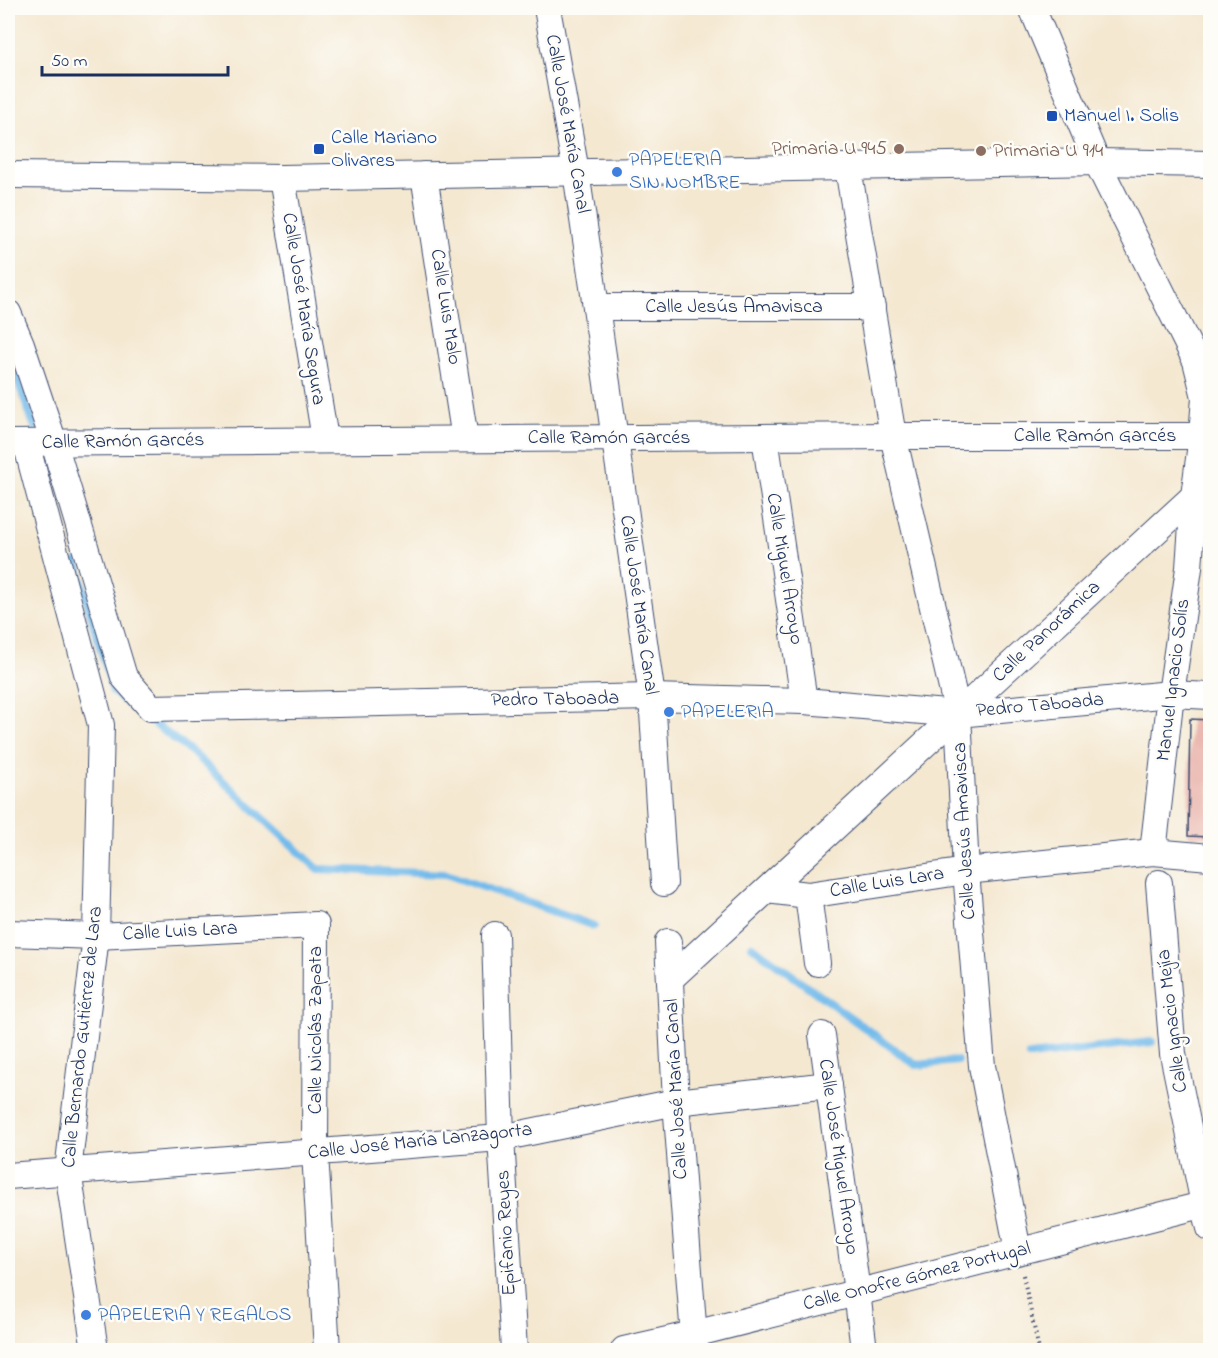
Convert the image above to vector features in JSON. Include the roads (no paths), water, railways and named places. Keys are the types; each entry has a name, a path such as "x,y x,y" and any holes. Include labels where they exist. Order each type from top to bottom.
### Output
{"street":[{"name":"Calle José María Canal","path":"547,8 576,172 616,438 651,698 664,883"},
{"name":"Manuel Ignacio Solís","path":"1032,8 1097,162 1196,361 1205,397 1206,436 1194,496 1189,568 1171,694 1153,852"},
{"path":"8,175 282,178 1097,162 1210,164"},
{"name":"Calle Jesús Amavisca","path":"848,168 893,436 958,714 966,871 982,1066 1018,1251"},
{"name":"Calle Luis Malo","path":"424,175 465,439"},
{"name":"Calle José María Segura","path":"282,178 325,439"},
{"name":"Calle Jesús Amavisca","path":"596,307 872,307"},
{"path":"8,313 21,344 54,443"},
{"name":"Calle Ramón Garcés","path":"17,443 325,439 1206,436"},
{"name":"Calle Miguel Arroyo","path":"765,437 804,701"},
{"name":"Calle Bernardo Gutiérrez de Lara","path":"17,443 101,725 96,936 68,1171 95,1350"},
{"name":"Pedro Taboada","path":"54,443 124,677 151,708 651,698 804,701 958,714 1171,694 1210,696"},
{"name":"Calle Panorámica","path":"767,890 1194,496"},
{"name":"Calle Luis Lara","path":"767,890 808,895 966,871 1153,852 1210,857"},
{"name":"Calle Ignacio Mejía","path":"1159,883 1173,1054 1208,1212"},
{"path":"670,979 767,890"},
{"path":"808,895 817,963"},
{"name":"Calle Luis Lara","path":"8,933 96,936 316,925"},
{"name":"Calle Nicolás Zapata","path":"316,925 315,1153 327,1350"},
{"name":"Epifanio Reyes","path":"495,935 501,1138 514,1350"},
{"name":"Calle José María Canal","path":"668,942 676,1102 694,1342"},
{"name":"Calle José Miguel Arroyo","path":"822,1035 864,1350"},
{"name":"Calle José María Lanzagorta","path":"8,1176 501,1138 676,1102 829,1085"},
{"name":"Calle Onofre Gómez Portugal","path":"624,1350 694,1342 857,1292 1018,1251 1208,1212"}],"waterway":[{"path":"8,354 35,427"},
{"path":"76,562 113,692 195,755 318,869 446,874 594,926"},
{"path":"752,946 916,1065 957,1061"},
{"path":"1029,1056 1152,1042"}],"place":[{"name":"Manuel I. Solis","path":"1052,116"},
{"name":"Calle Mariano Olivares","path":"319,149"},
{"name":"Primaria U 945","path":"899,149"},
{"name":"Primaria U 914","path":"981,151"},
{"name":"PAPELERIA SIN NOMBRE","path":"617,172"},
{"name":"PAPELERIA","path":"669,712"},
{"name":"PAPELERIA Y REGALOS","path":"86,1315"}]}
